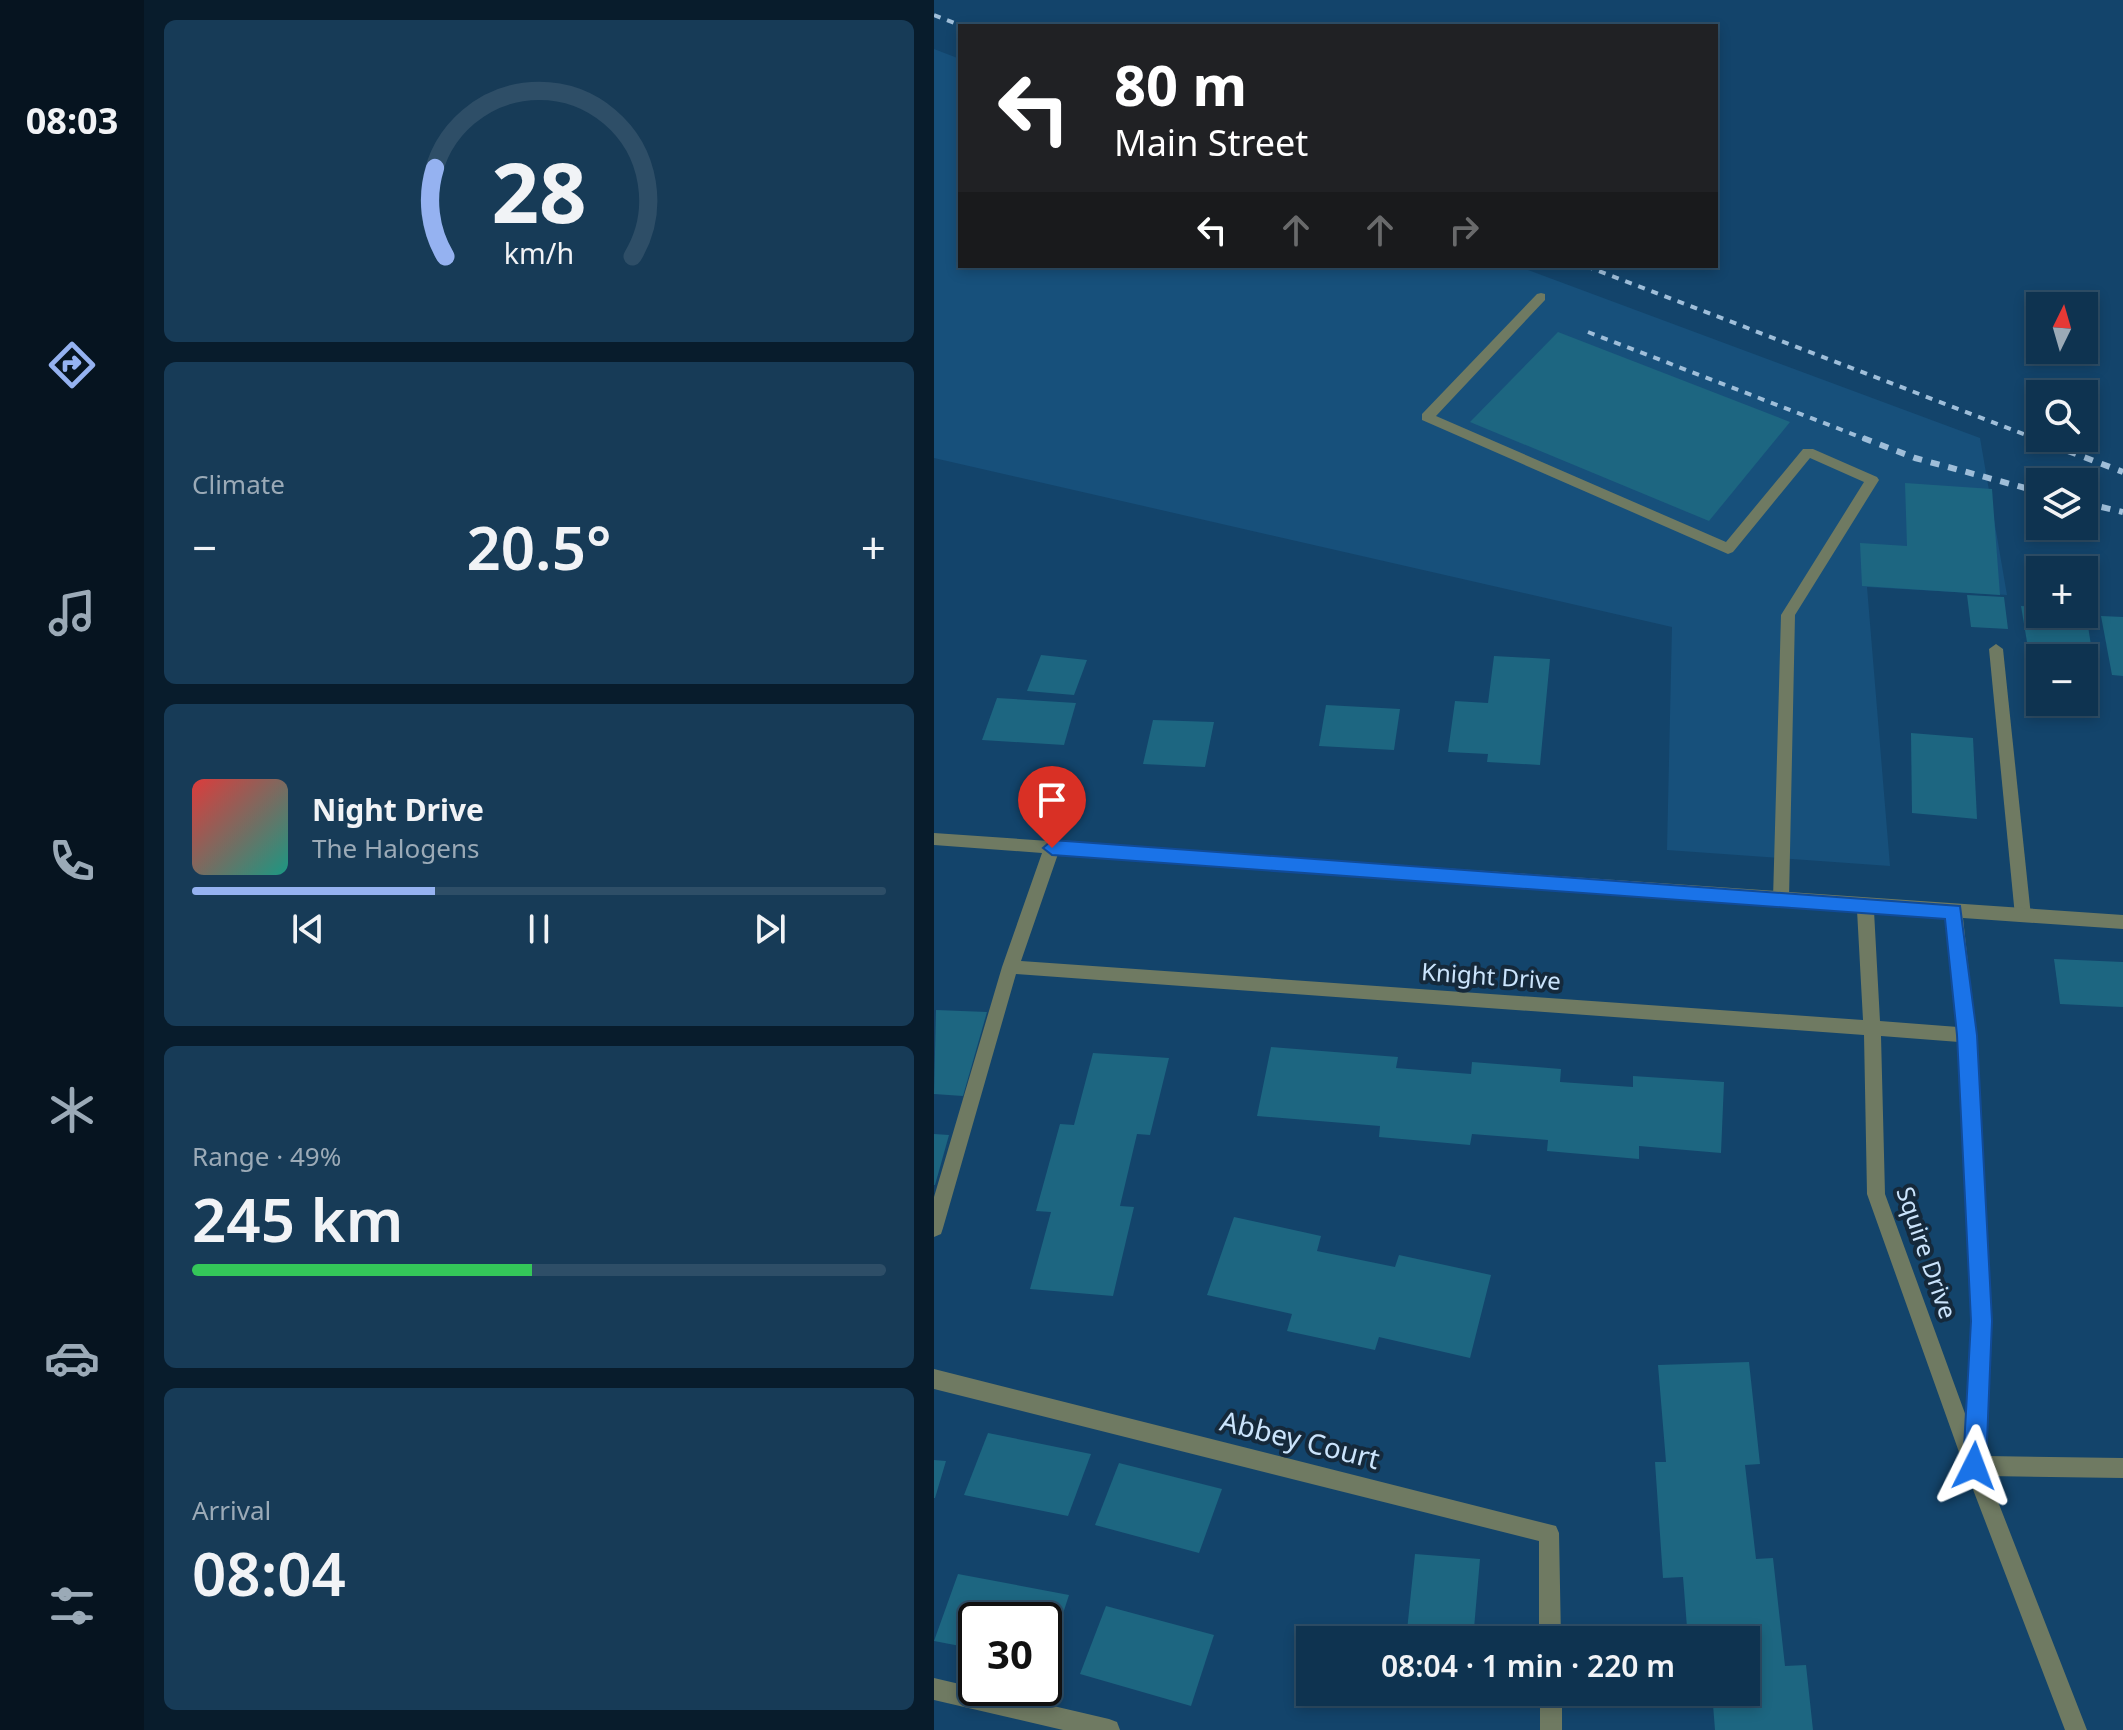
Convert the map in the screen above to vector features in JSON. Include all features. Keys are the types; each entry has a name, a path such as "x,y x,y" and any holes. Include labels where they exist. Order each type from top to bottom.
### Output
{"street":[{"path":"1541,297 1427,417 1728,549 1808,452 1872,480 1788,615 1781,899"},
{"path":"1996,649 2023,916"},
{"path":"934,839 2123,922"},
{"path":"934,1228 1010,967 1052,848"},
{"name":"Squire Drive","path":"1865,905 1876,1194 1974,1466 2076,1730"},
{"name":"Squire Drive","path":"1954,912 1967,1035 1982,1321 1974,1466"},
{"name":"Knight Drive","path":"1010,967 1967,1035"},
{"name":"Abbey Court","path":"934,1379 1549,1533 1550,1626"},
{"path":"1974,1466 2123,1468"},
{"path":"934,1689 1109,1730"},
{"path":"1551,1706 1551,1730"}],"shaded area":[{"path":"934,49 958,58 958,268 1522,268 1980,438 2007,595 1867,587 1890,866 1667,850 1672,627 934,458"}],"building":[{"path":"1558,332 1790,422 1709,521 1470,422"},
{"path":"1905,483 1992,489 2000,595 1862,586 1860,543 1907,546"},
{"path":"1967,595 2004,597 2008,629 1971,627"},
{"path":"2021,606 2026,606 2026,628 2088,628 2091,644 2070,644 2027,642"},
{"path":"2101,616 2123,617 2123,676 2112,675"},
{"path":"1041,655 1087,660 1074,695 1027,691"},
{"path":"1494,656 1550,659 1540,765 1487,762 1488,754 1448,752 1455,701 1488,703"},
{"path":"997,698 1076,703 1064,745 982,740"},
{"path":"1326,705 1400,709 1394,750 1319,746"},
{"path":"1153,720 1214,722 1205,767 1143,764"},
{"path":"1911,733 1973,738 1977,819 1912,813"},
{"path":"2054,959 2123,962 2123,1007 2060,1004"},
{"path":"936,1010 987,1012 963,1096 934,1094"},
{"path":"1271,1047 1398,1057 1396,1068 1471,1074 1472,1062 1561,1069 1560,1082 1633,1087 1633,1076 1724,1082 1721,1153 1639,1146 1639,1159 1547,1151 1548,1140 1472,1134 1470,1145 1379,1137 1380,1126 1257,1116"},
{"path":"1093,1053 1169,1058 1150,1135 1137,1134 1120,1206 1134,1207 1113,1296 1030,1289 1051,1212 1036,1211 1060,1124 1074,1125"},
{"path":"934,1134 949,1135 935,1185 934,1185"},
{"path":"1234,1217 1321,1236 1317,1251 1395,1267 1399,1255 1491,1275 1470,1358 1379,1337 1375,1350 1287,1331 1292,1314 1207,1295"},
{"path":"1749,1362 1760,1464 1745,1465 1756,1559 1773,1558 1785,1666 1806,1665 1813,1730 1715,1730 1713,1706 1760,1706 1760,1626 1687,1626 1683,1577 1663,1578 1655,1462 1666,1462 1658,1365"},
{"path":"988,1433 1091,1454 1068,1516 964,1495"},
{"path":"934,1460 946,1461 935,1498 934,1498"},
{"path":"1119,1463 1222,1489 1199,1553 1095,1525"},
{"path":"1415,1554 1480,1559 1474,1626 1407,1626"},
{"path":"958,1574 1069,1595 1062,1617 1062,1602 958,1602 958,1646 934,1641"},
{"path":"1106,1606 1214,1635 1191,1706 1080,1674"}],"railway":[{"path":"934,15 958,24"},
{"path":"1591,268 2026,435"},
{"path":"1588,332 1868,440"},
{"path":"1863,438 1915,458 2026,488"},
{"path":"2071,452 2123,472"},
{"path":"2098,506 2123,512"}],"route":[{"path":"1052,848 1954,912 1967,1035 1982,1321 1974,1466"}]}
